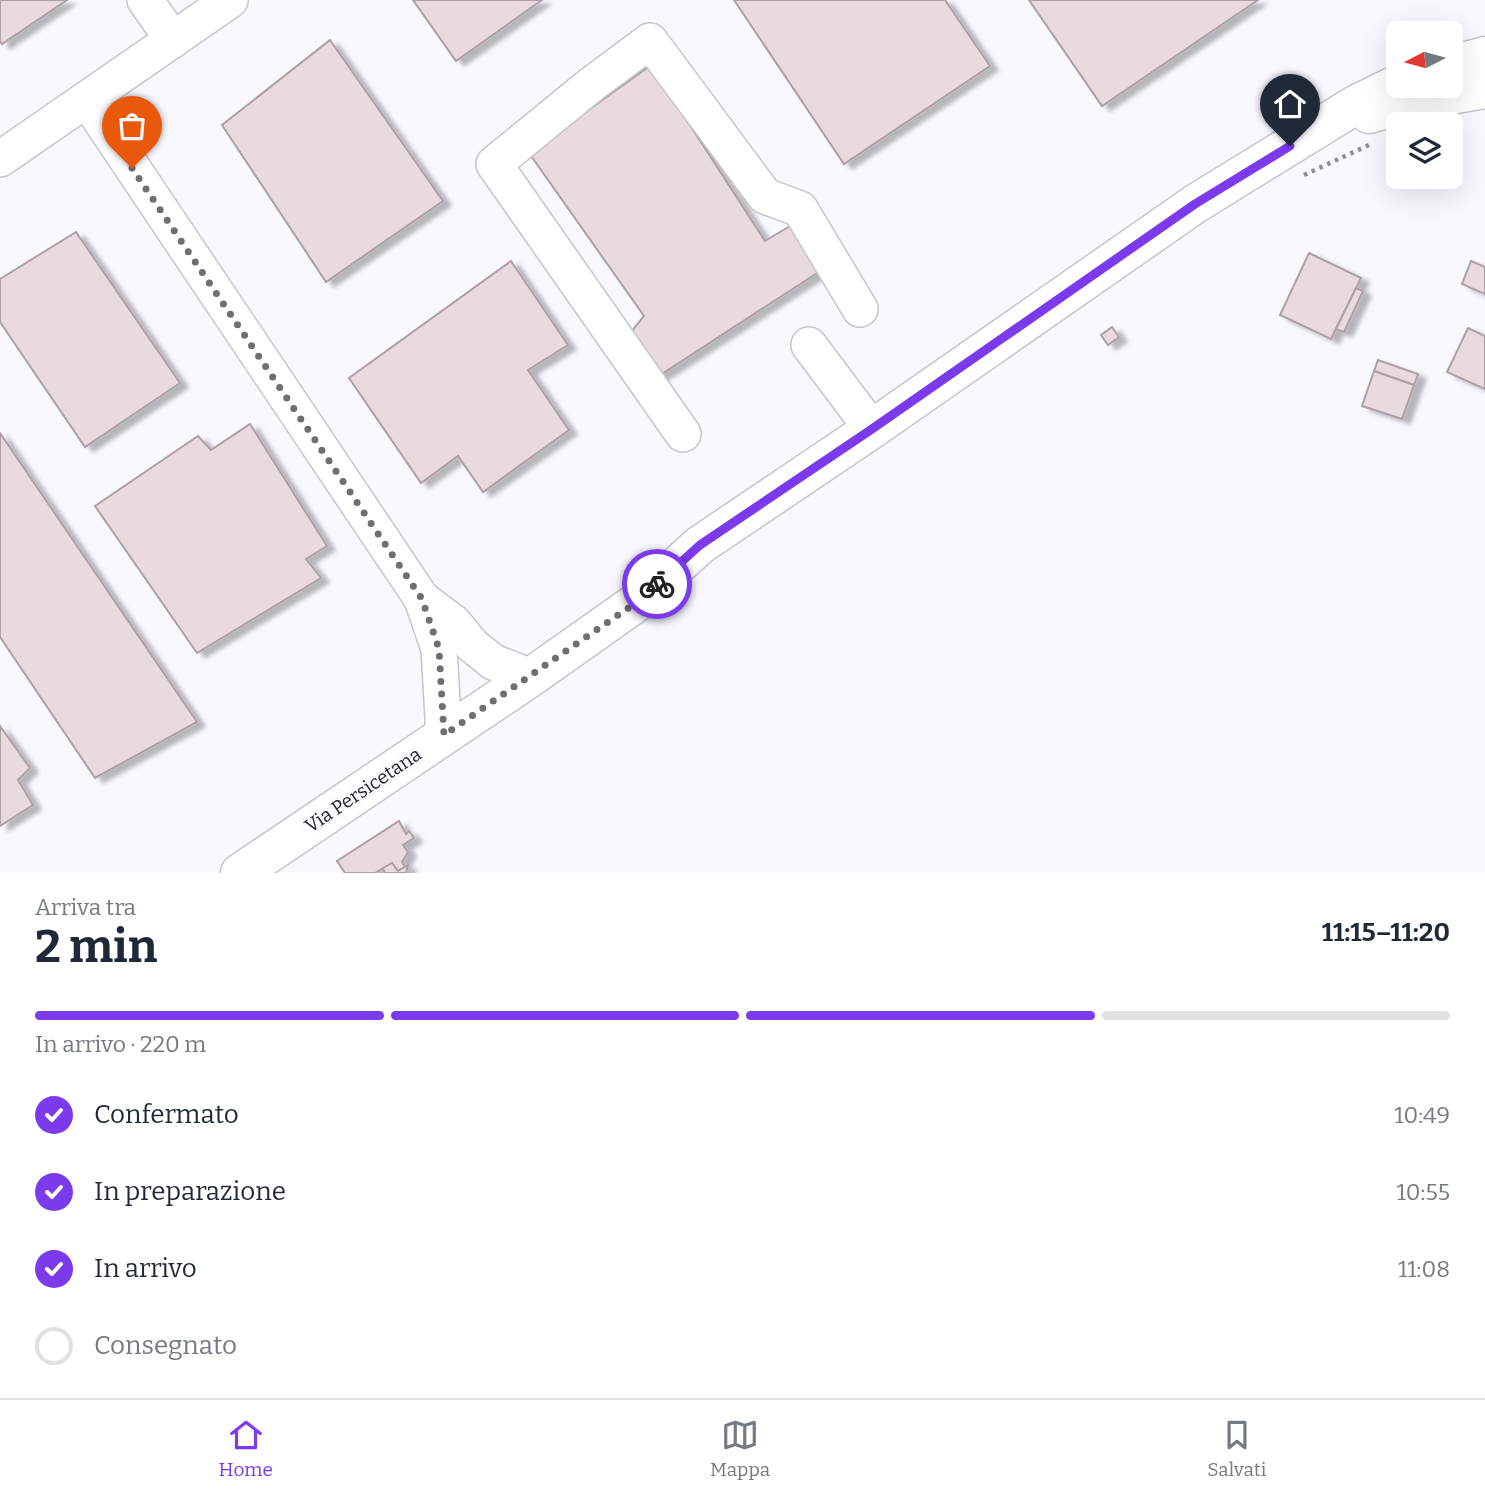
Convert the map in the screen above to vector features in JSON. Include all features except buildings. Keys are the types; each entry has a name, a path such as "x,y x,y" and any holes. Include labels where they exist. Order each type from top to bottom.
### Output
{"main road":[{"path":"1463,62 1485,56"},
{"name":"Via Persicetana","path":"1313,131 1410,102 1485,89"},
{"name":"Via Persicetana","path":"240,873 531,677 637,602 700,545 1195,204 1357,104 1386,90"}],"street":[{"path":"145,0 173,40"},
{"path":"0,159 230,0"},
{"path":"683,434 494,163 592,83 650,41 765,196 800,209 860,309"},
{"path":"87,100 422,599 439,649 444,735"},
{"path":"809,345 872,429"},
{"path":"422,599 454,623 472,645 493,662 531,677"}],"way so far":[{"path":"132,168 422,599 439,649 444,735 637,602 657,584"}],"route":[{"path":"657,584 700,545 1195,204 1290,146"}]}
